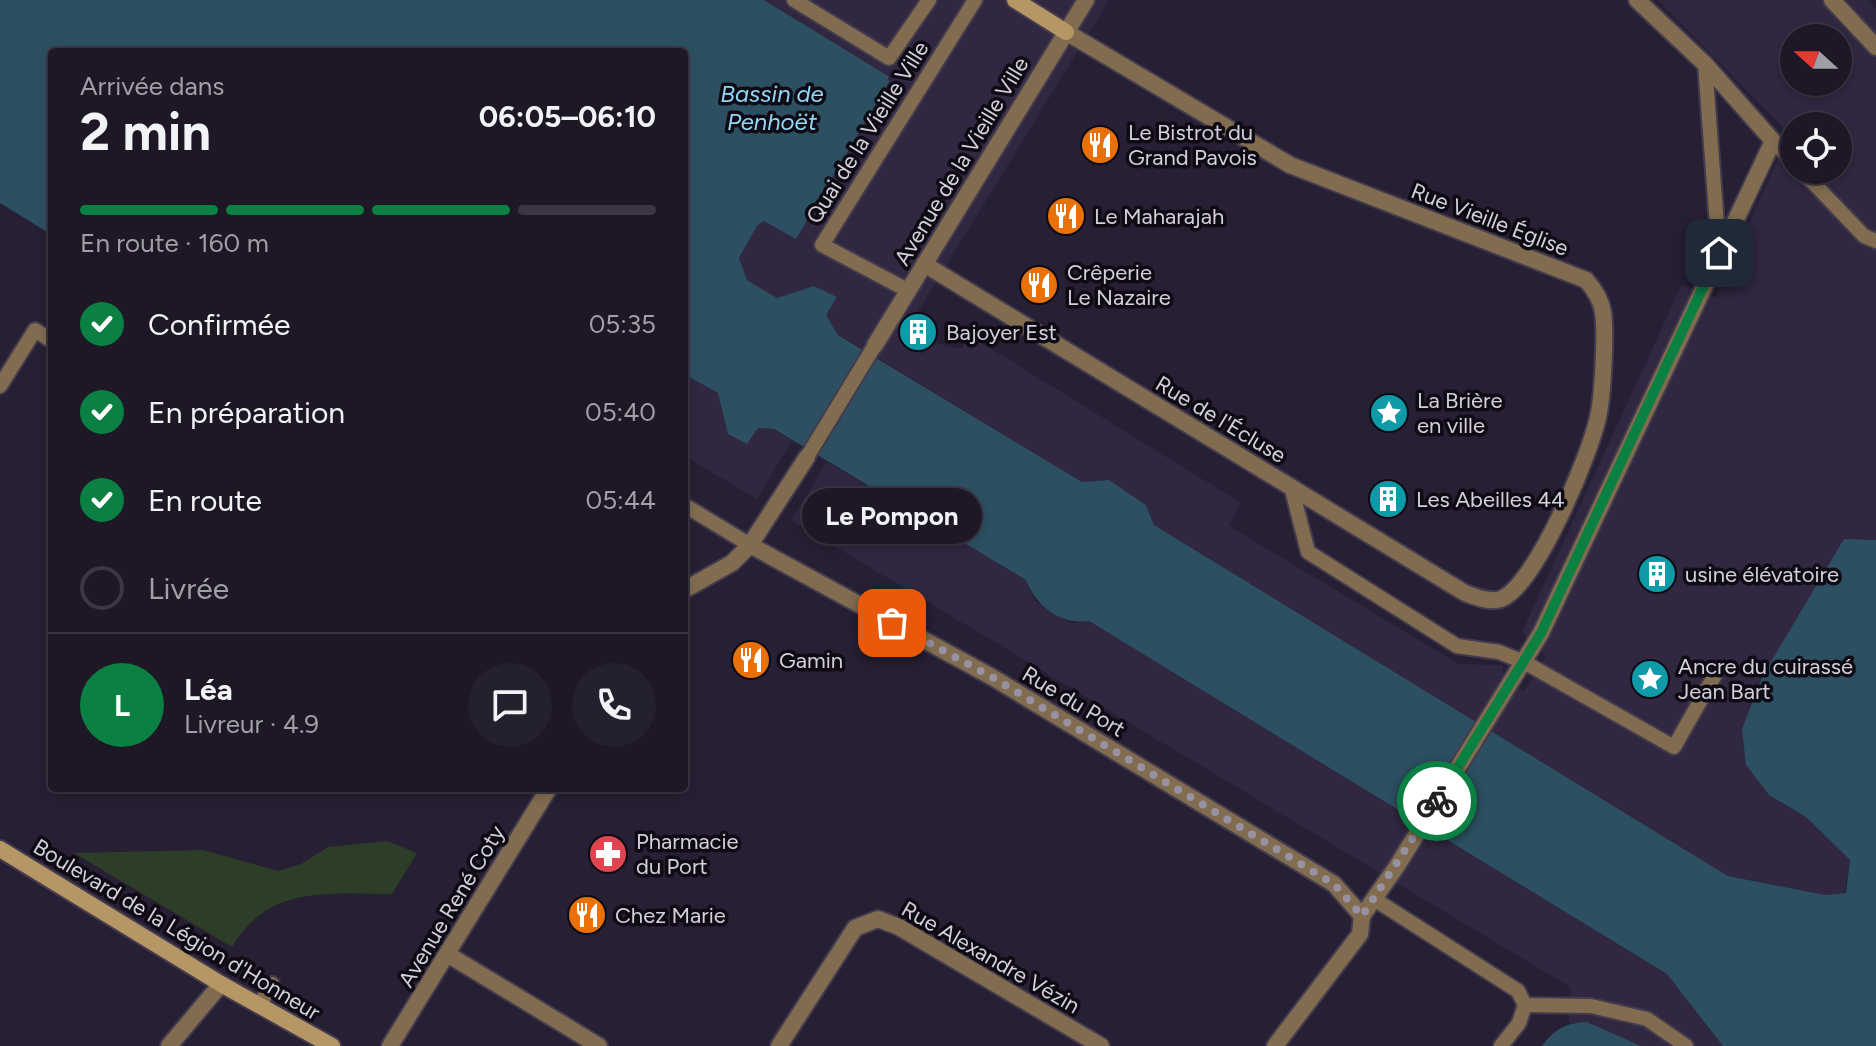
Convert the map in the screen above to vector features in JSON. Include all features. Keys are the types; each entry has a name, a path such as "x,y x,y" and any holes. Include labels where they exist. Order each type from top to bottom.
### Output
{"main road":[{"path":"1015,0 1066,32"},
{"name":"Boulevard de la Légion d'Honneur","path":"0,849 221,984 332,1046"}],"street":[{"name":"Avenue de la Vieille Ville","path":"875,345 1086,0"},
{"path":"1275,1046 1360,934 1362,916 1397,866 1541,633 1773,141 1705,64 1637,0"},
{"path":"1832,0 1876,47"},
{"name":"Rue Vieille Église","path":"1066,32 1290,165 1586,280 1597,292 1603,314 1599,414 1590,448 1524,584 1500,600"},
{"name":"Rue de l'Écluse","path":"924,264 1009,319 1465,593 1482,599 1500,600"},
{"path":"688,588 732,563 750,545 807,457"},
{"name":"Rue du Port","path":"750,545 992,677 1334,884 1362,916"},
{"name":"Avenue René Coty","path":"390,1046 547,792"},
{"name":"Rue Alexandre Vézin","path":"779,1046 855,928 878,919 899,927 1101,1046"},
{"path":"447,954 599,1046"},
{"path":"169,1046 221,984"}],"lane":[{"path":"794,0 889,58 929,0"},
{"name":"Quai de la Vieille Ville","path":"909,291 822,245 975,0"},
{"path":"1705,64 1719,253"},
{"path":"1773,141 1780,148"},
{"path":"1814,184 1864,236 1876,241"},
{"path":"0,386 35,330 48,338"},
{"path":"807,457 875,345"},
{"path":"1291,486 1308,552 1457,646 1499,652 1524,662 1674,747 1715,675"},
{"path":"688,507 750,545"},
{"path":"1374,899 1518,991 1525,1005 1519,1023 1501,1046"},
{"path":"259,1006 272,984"},
{"path":"1525,1005 1591,1006 1647,1019 1686,1046"}],"shaded area":[{"path":"764,0 1109,0 900,341 923,354 930,342 961,349 969,335 1241,503 1229,526 1459,664 1502,665 1505,681 1524,691 1546,656 1522,632 1682,284 1716,298 1780,154 1780,184 1852,184 1852,112 1780,112 1780,125 1658,0 1867,0 1876,9 1876,540 1844,539 1747,765 1769,795 1806,817 1850,860 1845,893 1825,895 1728,876 1154,525 1146,505 1109,480 1082,482 838,334 825,315 837,297 814,286 777,298 747,280 739,258 757,226 764,221 796,238 887,76"},
{"path":"688,376 718,393 758,428 773,429 792,441 757,499 688,458"},
{"path":"827,462 1026,580 1034,600 1070,623 1089,621 1667,974 1723,1046 1641,1046 1587,1022 1569,1023 1570,987 791,520"}],"green space":[{"path":"387,841 417,853 392,894 323,894 282,903 264,912 247,927 232,947 74,853 203,850 278,871 301,864 328,847"}],"water":[{"name":"Bassin de Penhoët","path":"0,0 764,0 888,76 889,82 796,239 764,221 757,226 739,258 747,280 777,298 814,286 837,297 826,315 838,335 1082,482 1109,480 1146,505 1154,525 1728,876 1825,895 1846,893 1850,860 1806,817 1769,795 1746,765 1742,729 1763,675 1844,539 1876,540 1876,1046 1723,1046 1667,974 1089,621 1068,620 1050,612 1036,598 1026,580 774,429 758,428 747,444 728,434 718,393 688,376 688,48 48,48 48,233 0,203"},
{"path":"1587,1022 1641,1046 1542,1046 1561,1028"}],"way so far":[{"path":"892,623 992,677 1334,884 1362,916 1437,801"}],"place":[{"name":"Le Bistrot du Grand Pavois","path":"1100,145"},
{"name":"Le Maharajah","path":"1066,216"},
{"name":"Crêperie Le Nazaire","path":"1039,285"},
{"name":"Bajoyer Est","path":"918,332"},
{"name":"La Brière en ville","path":"1389,413"},
{"name":"Les Abeilles 44","path":"1388,499"},
{"name":"usine élévatoire","path":"1657,574"},
{"name":"Le Pompon","path":"892,623"},
{"name":"Gamin","path":"751,660"},
{"name":"Ancre du cuirassé Jean Bart","path":"1650,679"},
{"name":"Pharmacie du Port","path":"608,854"},
{"name":"Chez Marie","path":"587,915"}],"route":[{"path":"1437,801 1541,633 1719,253"}]}
